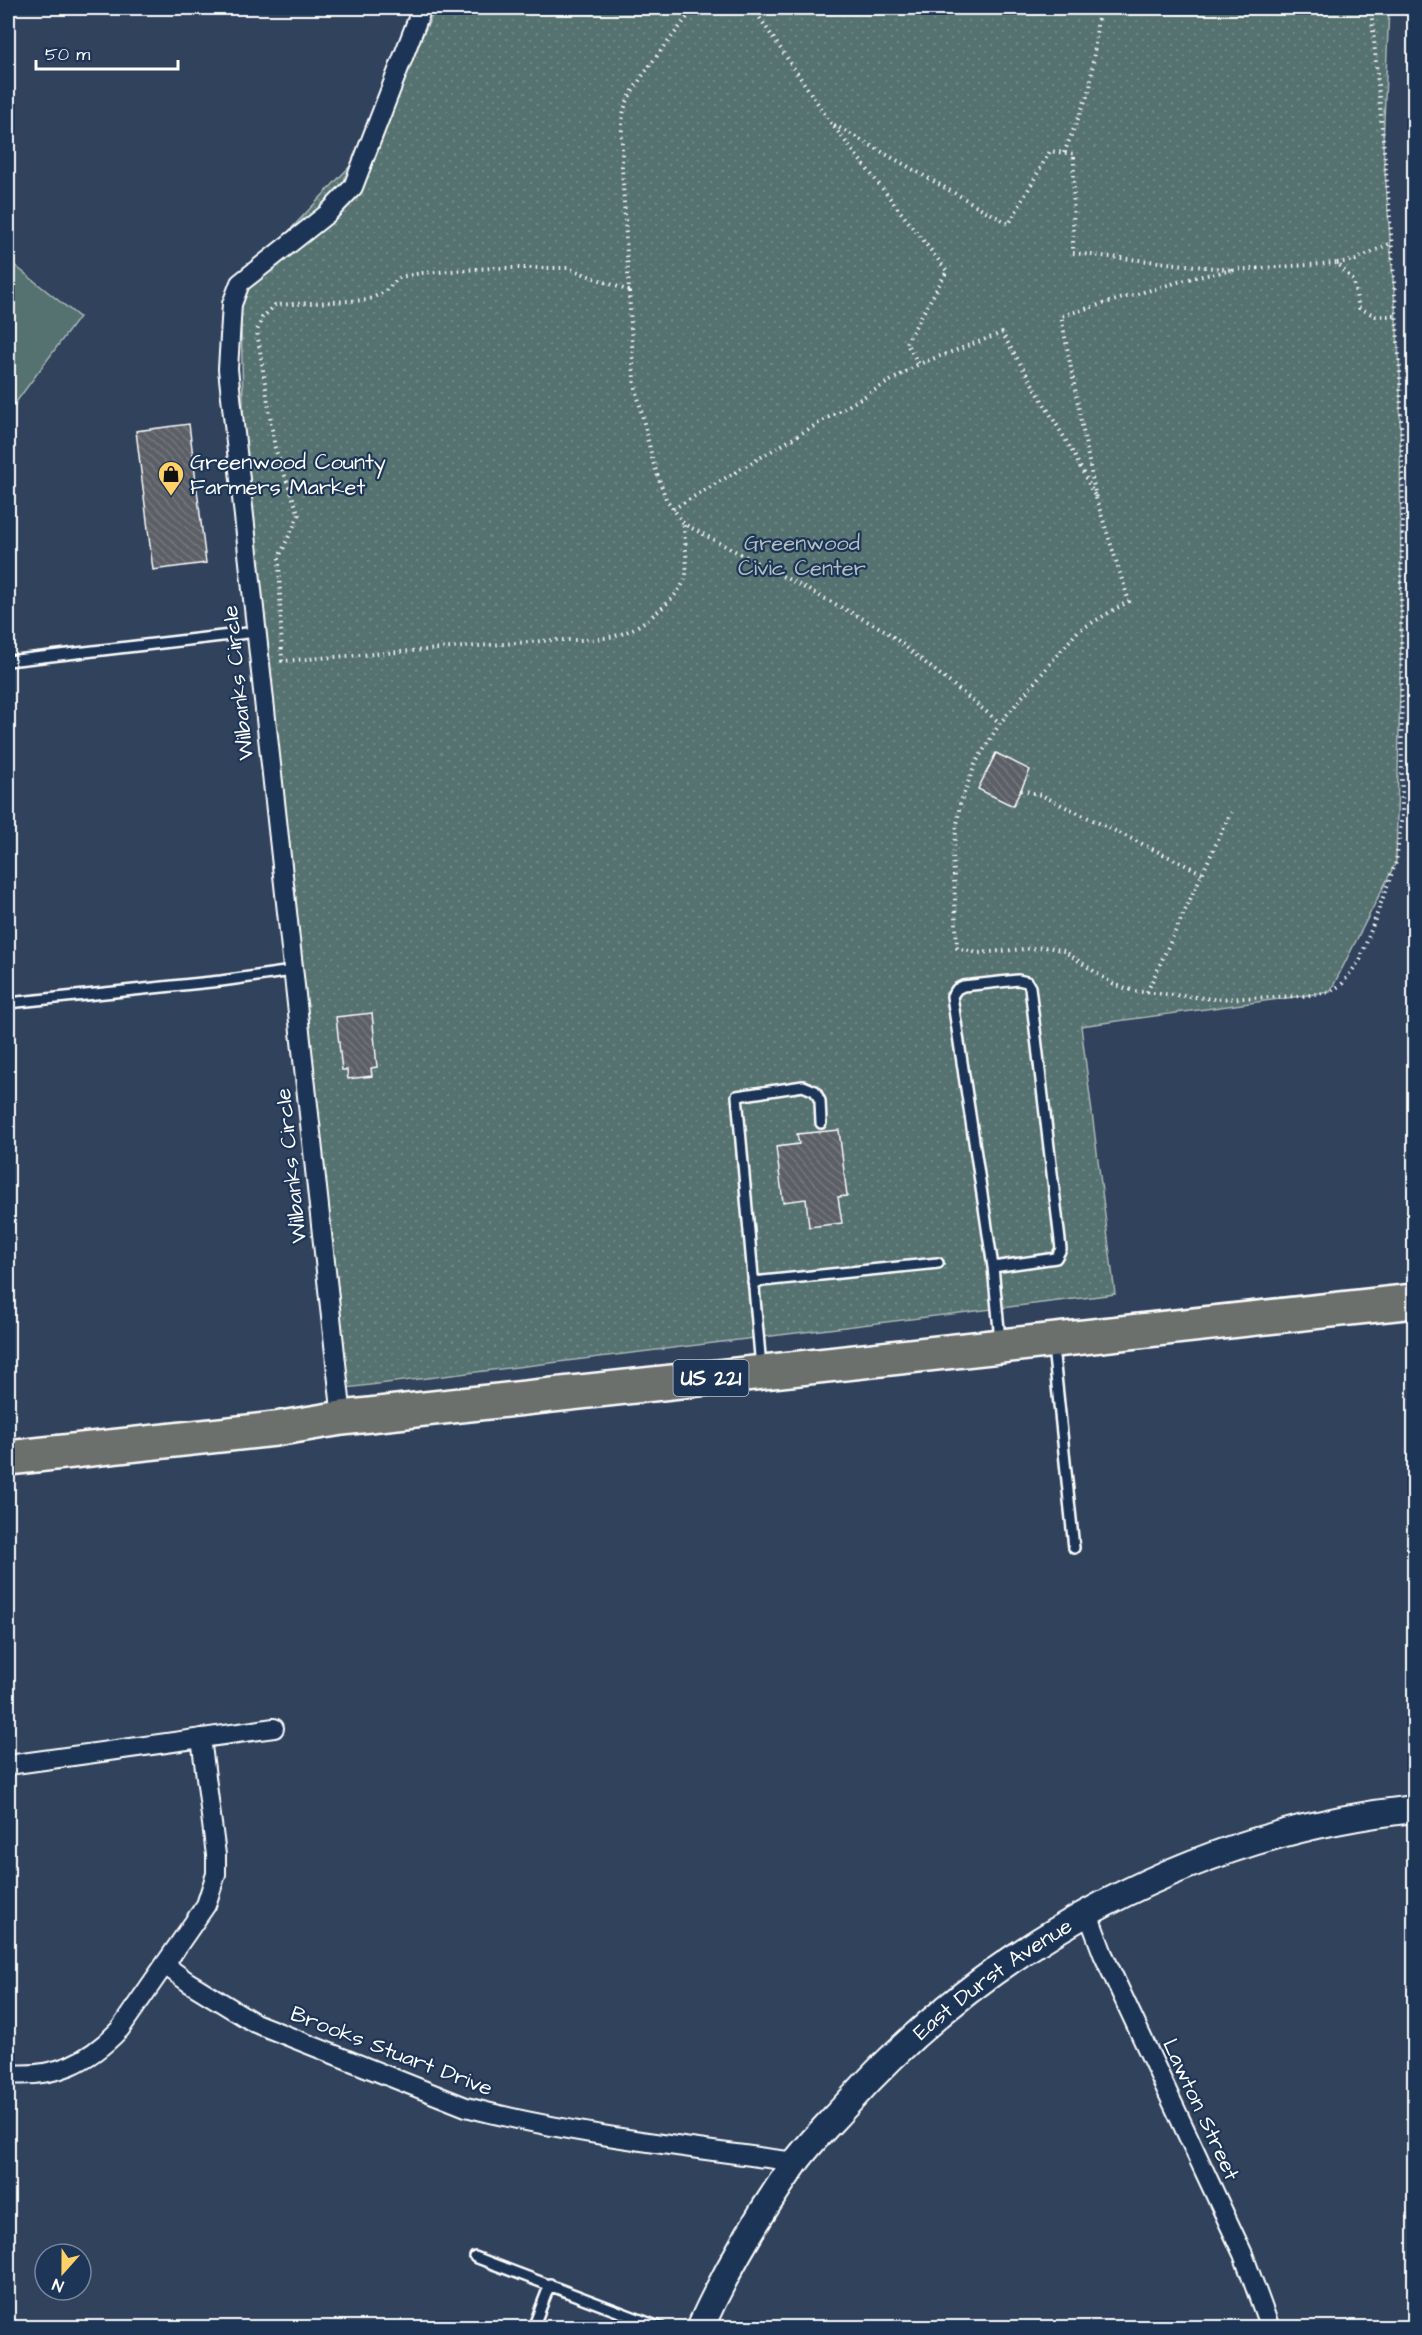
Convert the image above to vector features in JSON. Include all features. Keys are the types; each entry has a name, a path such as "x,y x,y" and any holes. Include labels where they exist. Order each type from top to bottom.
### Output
{"highway":[{"name":"US 221","path":"8,1458 275,1429 342,1418 1414,1300"}],"street":[{"name":"Wilbanks Circle","path":"342,1418 228,369 231,304 240,283 327,214 353,187 422,8"},
{"path":"8,1765 274,1728"},
{"path":"8,2074 48,2073 71,2066 90,2056 120,2029 206,1905 216,1875 216,1855 201,1738"},
{"name":"East Durst Avenue","path":"700,2328 740,2251 796,2162 867,2082 933,2019 1003,1965 1087,1911 1198,1860 1243,1845 1334,1822 1414,1809"},
{"name":"Lawton Street","path":"1087,1911 1103,1954 1243,2254 1270,2328"},
{"name":"Brooks Stuart Drive","path":"165,1965 188,1982 255,2023 466,2108 655,2142 796,2162"}],"lane":[{"path":"8,662 256,632"},
{"path":"8,1003 221,981 292,971"},
{"path":"993,1267 1045,1261 1056,1258 1061,1250 1030,987 1027,982 1018,980 963,986 957,989 952,996 993,1267 1000,1347"},
{"path":"761,1372 736,1096 803,1086 815,1091 820,1101 821,1123"},
{"path":"753,1282 938,1263"},
{"path":"1052,1341 1074,1548"},
{"path":"475,2257 662,2328"},
{"path":"533,2328 550,2284"}],"path":[{"path":"694,8 637,85 624,110 622,166 634,380 653,462 666,499 684,524 886,631 1000,723"},
{"path":"753,8 831,123 947,271 906,343 919,364"},
{"path":"1064,153 1090,89 1099,8"},
{"path":"1371,8 1391,243 1400,372 1404,515 1401,578 1402,814 1396,862 1360,960 1342,984 1329,992 1303,996 1214,999 1133,991 1113,984 1064,951 1048,947 978,953 957,948 953,853 960,804 975,764 1000,723 1078,631 1129,601 1096,498 1061,316 1192,278 1233,270 1356,260 1391,243"},
{"path":"831,123 1009,224 1050,151 1074,154 1073,253 1233,270"},
{"path":"1337,263 1353,280 1359,308 1376,316 1396,316"},
{"path":"629,291 568,268 493,268 422,273 400,277 384,292 368,300 275,304 262,318 258,331 275,448 299,515 279,557 282,661 555,640 590,640 624,633 652,615 676,595 686,575 684,524"},
{"path":"673,509 919,364 1002,333 1071,449 1096,498"},
{"path":"1021,790 1041,795 1202,873"},
{"path":"1147,992 1231,812"}],"green space":[{"name":"Greenwood Civic Center","path":"436,8 1389,8 1383,144 1400,372 1401,640 1396,862 1330,992 1081,1026 1115,1294 338,1389 247,557 240,283 369,146"},
{"path":"8,260 79,317 8,413"}],"building":[{"name":"Greenwood County Farmers Market","path":"189,424 206,563 153,570 136,431"},
{"path":"996,753 1030,770 1013,806 978,789"},
{"path":"372,1013 377,1067 371,1068 372,1076 348,1079 347,1070 342,1070 336,1017"},
{"path":"839,1130 847,1196 838,1197 842,1223 809,1227 806,1199 783,1202 776,1147 799,1144 797,1134"}],"place":[{"name":"Greenwood County Farmers Market","path":"171,497"}]}
